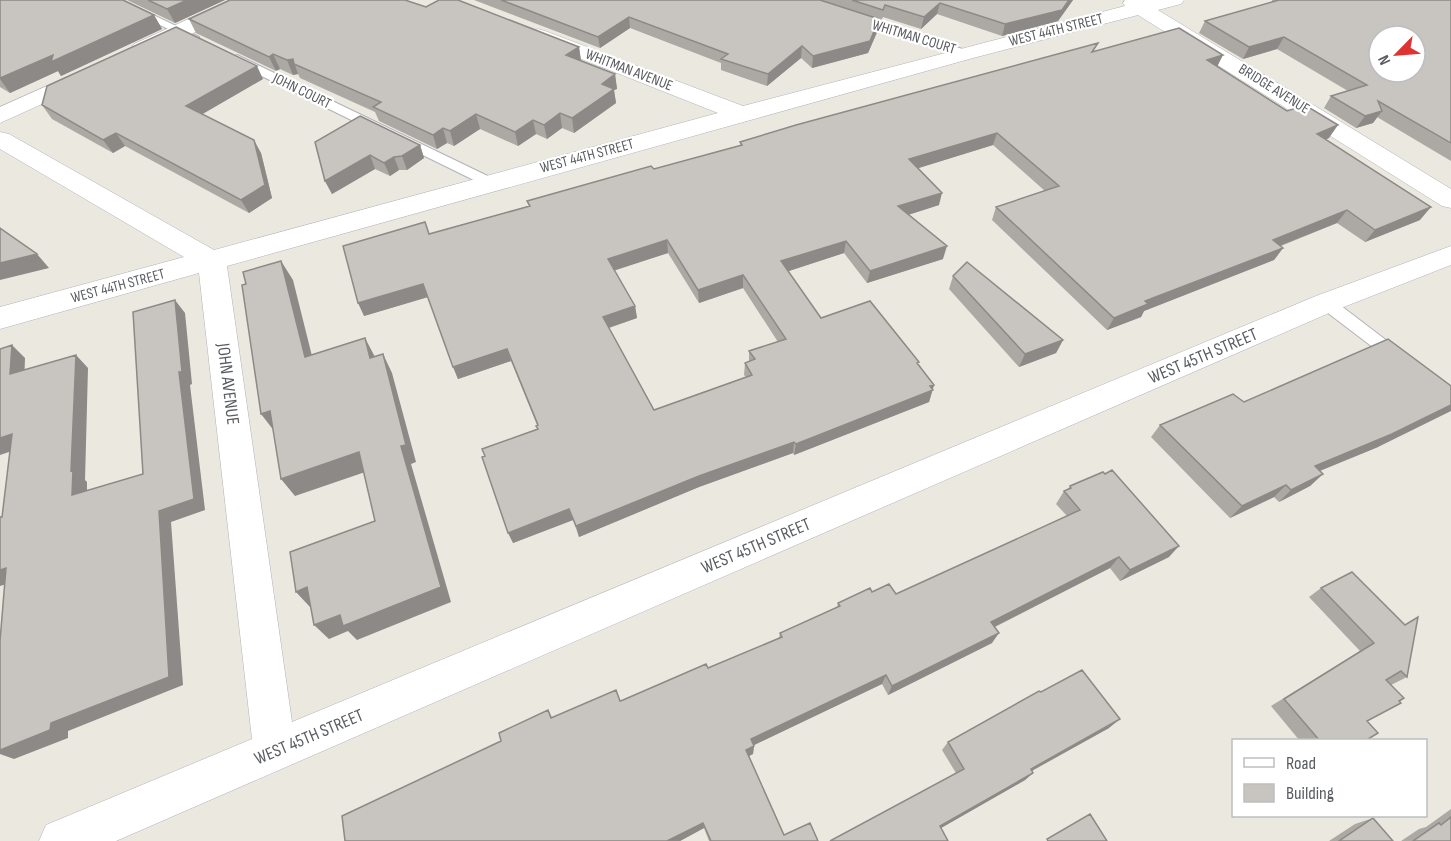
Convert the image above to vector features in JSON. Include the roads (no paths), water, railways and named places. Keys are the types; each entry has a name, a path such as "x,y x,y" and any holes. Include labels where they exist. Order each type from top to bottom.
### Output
{"street":[{"path":"128,56 246,0"},
{"name":"WEST 44TH STREET","path":"0,318 1135,4 1174,0"},
{"name":"BRIDGE AVENUE","path":"1135,4 1451,200"},
{"name":"WHITMAN AVENUE","path":"515,26 741,114"},
{"path":"0,116 107,66"},
{"path":"0,139 212,261"},
{"name":"WEST 45TH STREET","path":"62,841 1326,303 1451,255"},
{"name":"JOHN AVENUE","path":"212,261 275,751"}],"lane":[{"path":"113,0 205,43"},
{"name":"WHITMAN COURT","path":"841,14 964,53"},
{"name":"JOHN COURT","path":"226,53 491,183"},
{"path":"1326,303 1413,369"}]}
